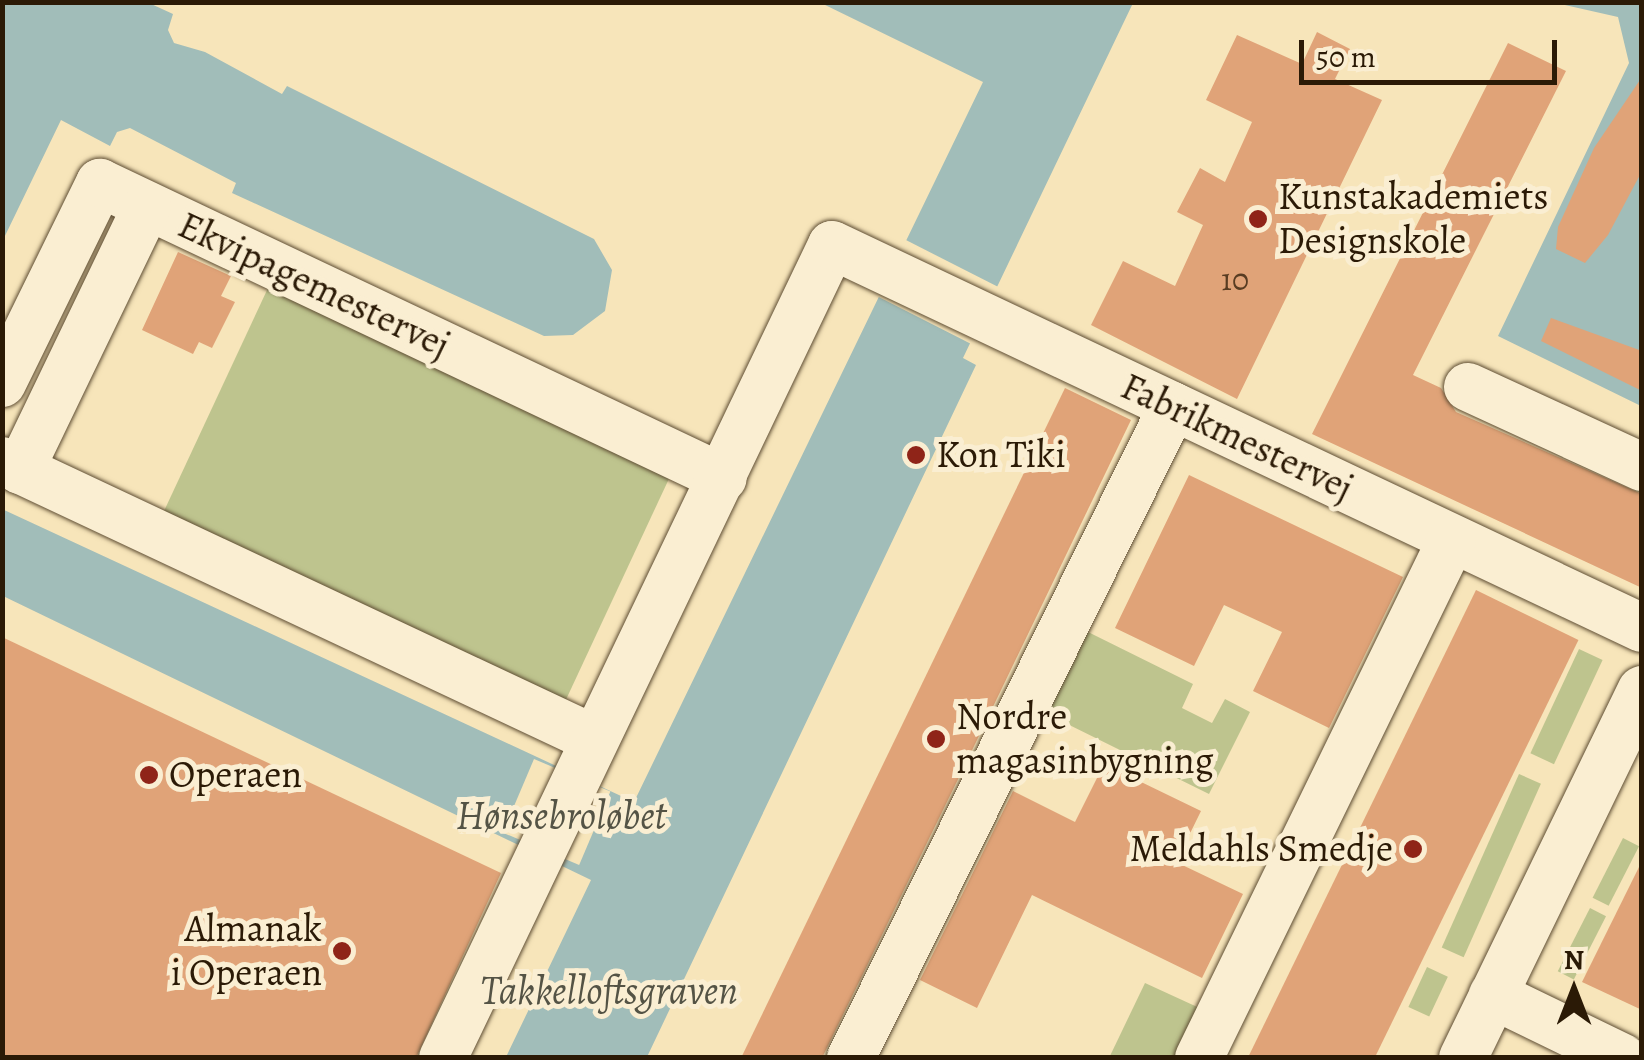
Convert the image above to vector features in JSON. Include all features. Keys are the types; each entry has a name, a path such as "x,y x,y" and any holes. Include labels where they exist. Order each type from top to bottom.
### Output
{"street":[{"path":"2,384 100,183 147,206"},
{"name":"Ekvipagemestervej","path":"591,748 11,466 147,206 723,478"},
{"name":"Fabrikmestervej","path":"723,478 832,244 1642,628"},
{"path":"1468,387 1642,467"},
{"path":"851,1058 1172,406"},
{"path":"443,1058 723,478"},
{"path":"1199,1058 1452,539"},
{"path":"1463,1058 1642,690"},
{"path":"1492,995 1623,1058"}],"green space":[{"path":"275,273 677,461 566,700 163,512"},
{"path":"1082,629 1193,684 1182,708 1212,723 1225,699 1250,712 1209,794 1041,711"},
{"path":"1579,649 1603,660 1554,764 1530,753"},
{"path":"1519,774 1541,784 1464,957 1442,948"},
{"path":"1623,838 1639,846 1609,906 1593,898"},
{"path":"1590,908 1606,916 1574,979 1558,971"},
{"path":"1427,967 1448,977 1429,1017 1408,1007"},
{"path":"1145,983 1206,1011 1183,1057 1109,1058"}],"water":[{"path":"3,2 149,3 173,14 168,30 174,43 205,52 282,94 287,86 594,239 612,270 605,311 573,335 544,336 232,193 236,183 130,128 117,132 110,146 61,120 3,240"},
{"path":"821,3 1133,3 963,358 976,365 647,1057 506,1057 591,880 3,596 2,509 634,802 983,82"},
{"path":"1556,3 1641,3 1641,406 1498,336 1629,63 1618,17"}],"pier":[{"path":"902,238 1002,289 973,345 873,294"},
{"path":"534,759 610,791 579,865 503,833"}],"building":[{"name":"Kunstakademiets Designskole","path":"1317,32 1350,49 1335,79 1382,100 1237,399 1091,325 1123,261 1175,286 1203,225 1177,212 1200,168 1225,182 1252,122 1206,100 1237,35 1302,64"},
{"path":"1508,43 1566,71 1413,375 1441,388 1456,412 1642,494 1642,588 1312,434"},
{"path":"1642,77 1642,171 1608,235 1585,263 1556,249 1558,227 1594,148"},
{"path":"178,252 231,276 221,296 235,302 212,348 199,342 193,354 142,330"},
{"path":"1551,318 1642,351 1642,391 1541,341"},
{"name":"Nordre magasinbygning","path":"1065,388 1131,420 964,767 822,1058 741,1058"},
{"path":"1189,475 1403,577 1329,728 1253,691 1282,632 1224,605 1194,666 1115,628"},
{"name":"Meldahls Smedje","path":"1476,590 1578,640 1375,1058 1248,1058"},
{"name":"Operaen","path":"2,637 501,873 416,1058 2,1058"},
{"path":"1104,764 1201,811 1176,862 1243,894 1202,978 1032,895 977,1008 920,980 1013,791 1075,822"},
{"path":"1642,861 1642,1010 1582,982"}],"place":[{"name":"Kunstakademiets Designskole","path":"1258,219"},
{"name":"Kon Tiki","path":"916,455"},
{"name":"Nordre magasinbygning","path":"936,739"},
{"name":"Operaen","path":"149,775"},
{"name":"Meldahls Smedje","path":"1413,849"},
{"name":"Almanak i Operaen","path":"342,951"}],"water label":[{"name":"Hønsebroløbet","path":"561,816"},
{"name":"Takkelloftsgraven","path":"609,991"}]}
